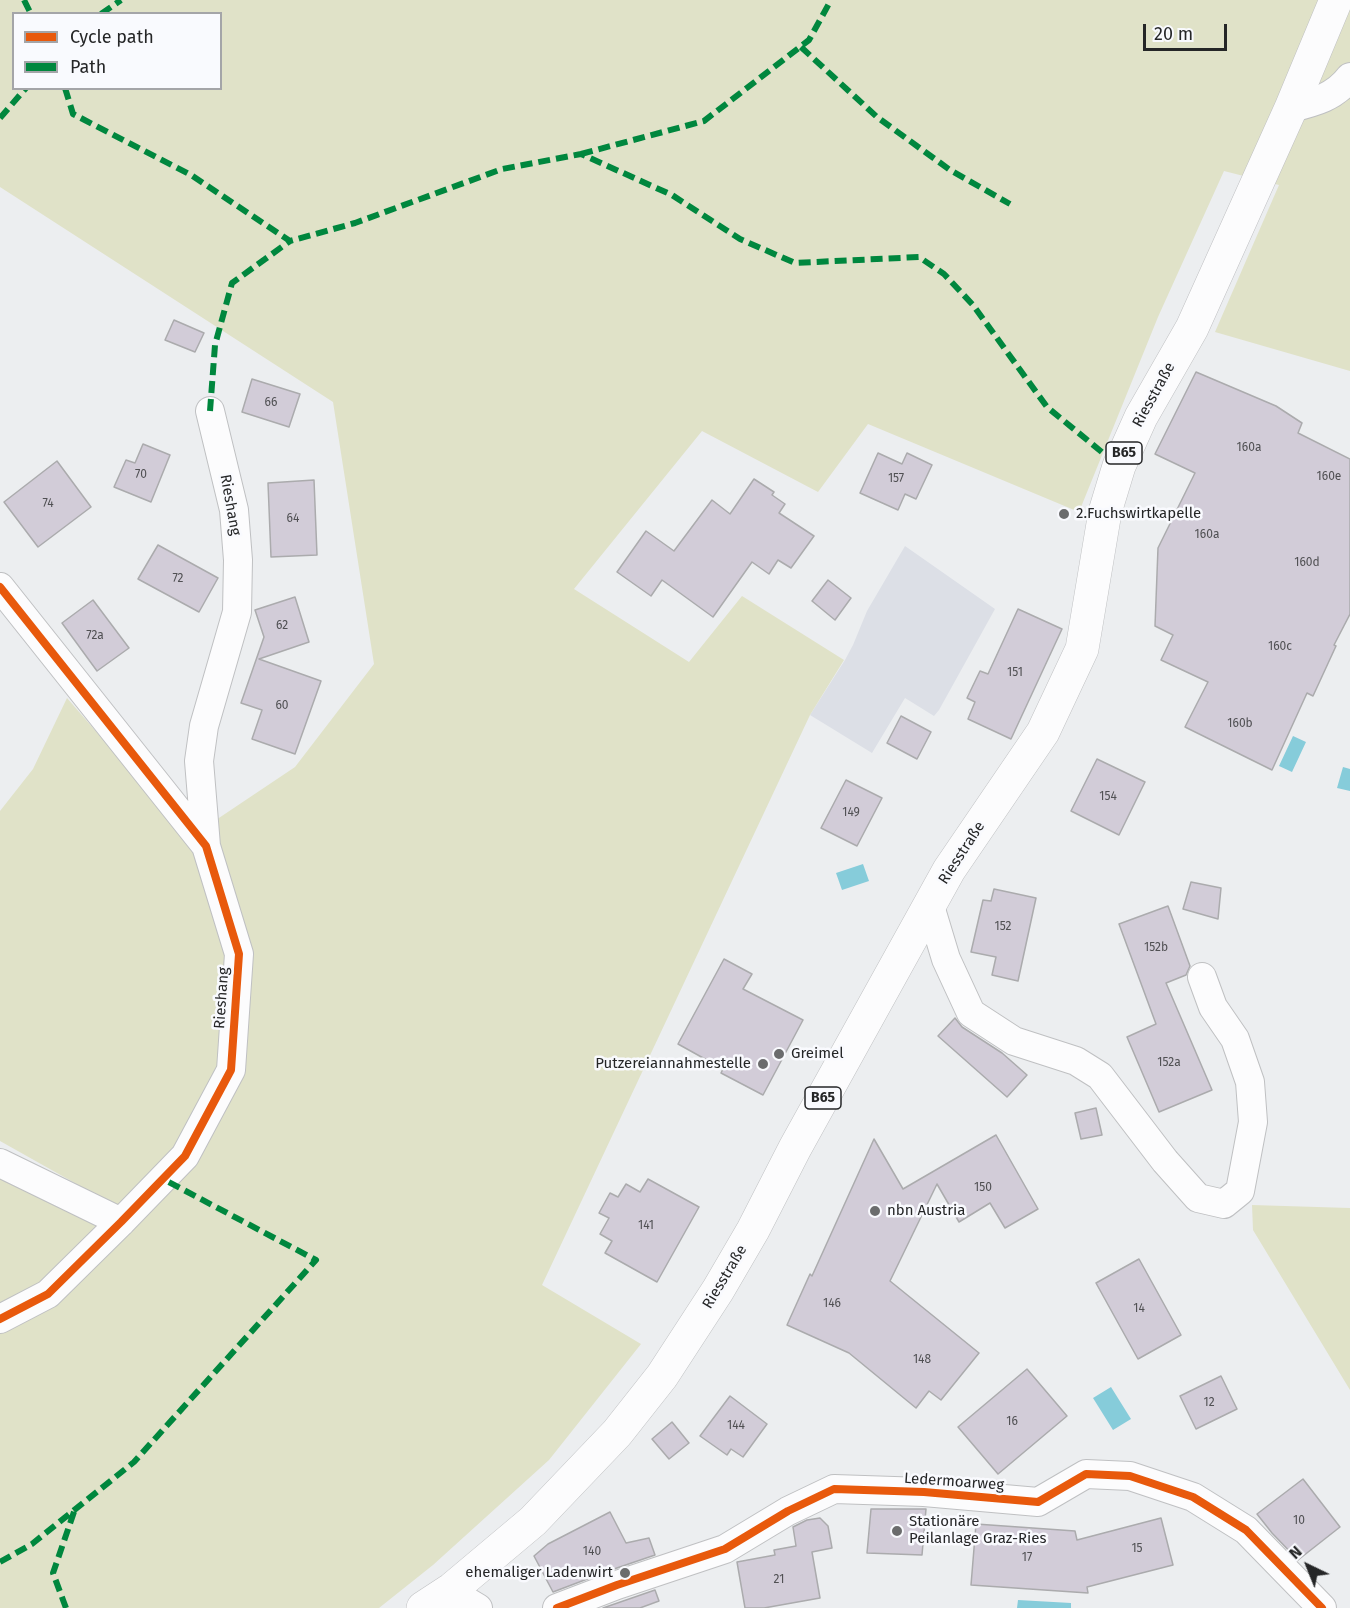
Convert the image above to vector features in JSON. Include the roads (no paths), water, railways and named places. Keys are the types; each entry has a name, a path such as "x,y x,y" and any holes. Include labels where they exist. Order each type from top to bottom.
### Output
{"main road":[{"name":"Riesstraße","path":"423,1608 452,1589 533,1521 617,1433 662,1376 718,1290 753,1230 795,1148 950,870 1043,732 1082,649 1105,512 1119,466 1141,417 1192,328 1291,108 1336,0"}],"street":[{"path":"1291,108 1322,100 1344,85 1350,76"},
{"name":"Rieshang","path":"0,1319 48,1294 185,1156 231,1070 239,954 206,846 199,761 204,726 237,612 238,560 234,510 210,411"},
{"name":"Rieshang","path":"0,587 11,616 206,846"},
{"path":"930,906 946,958 971,1013 1014,1041 1076,1061 1100,1076 1165,1161 1198,1198 1224,1204 1240,1191 1253,1122 1250,1082 1235,1039 1213,1007 1202,977"},
{"path":"0,1163 121,1222"},
{"name":"Ledermoarweg","path":"557,1608 725,1549 788,1511 834,1489 924,1492 1038,1502 1086,1474 1130,1476 1193,1497 1246,1530 1322,1608"},
{"path":"452,1589 478,1608"}],"water":[{"path":"1293,736 1306,742 1292,772 1279,766"},
{"path":"1343,767 1350,769 1350,791 1337,788"},
{"path":"863,864 869,881 842,890 836,873"},
{"path":"1111,1387 1131,1419 1113,1430 1093,1398"},
{"path":"1018,1600 1071,1603 1071,1608 1017,1608"}],"place":[{"name":"2.Fuchswirtkapelle","path":"1064,514"},
{"name":"Greimel","path":"779,1054"},
{"name":"Putzereiannahmestelle","path":"763,1064"},
{"name":"nbn Austria","path":"875,1211"},
{"name":"Stationäre Peilanlage Graz-Ries","path":"897,1531"},
{"name":"ehemaliger Ladenwirt","path":"625,1573"}]}
